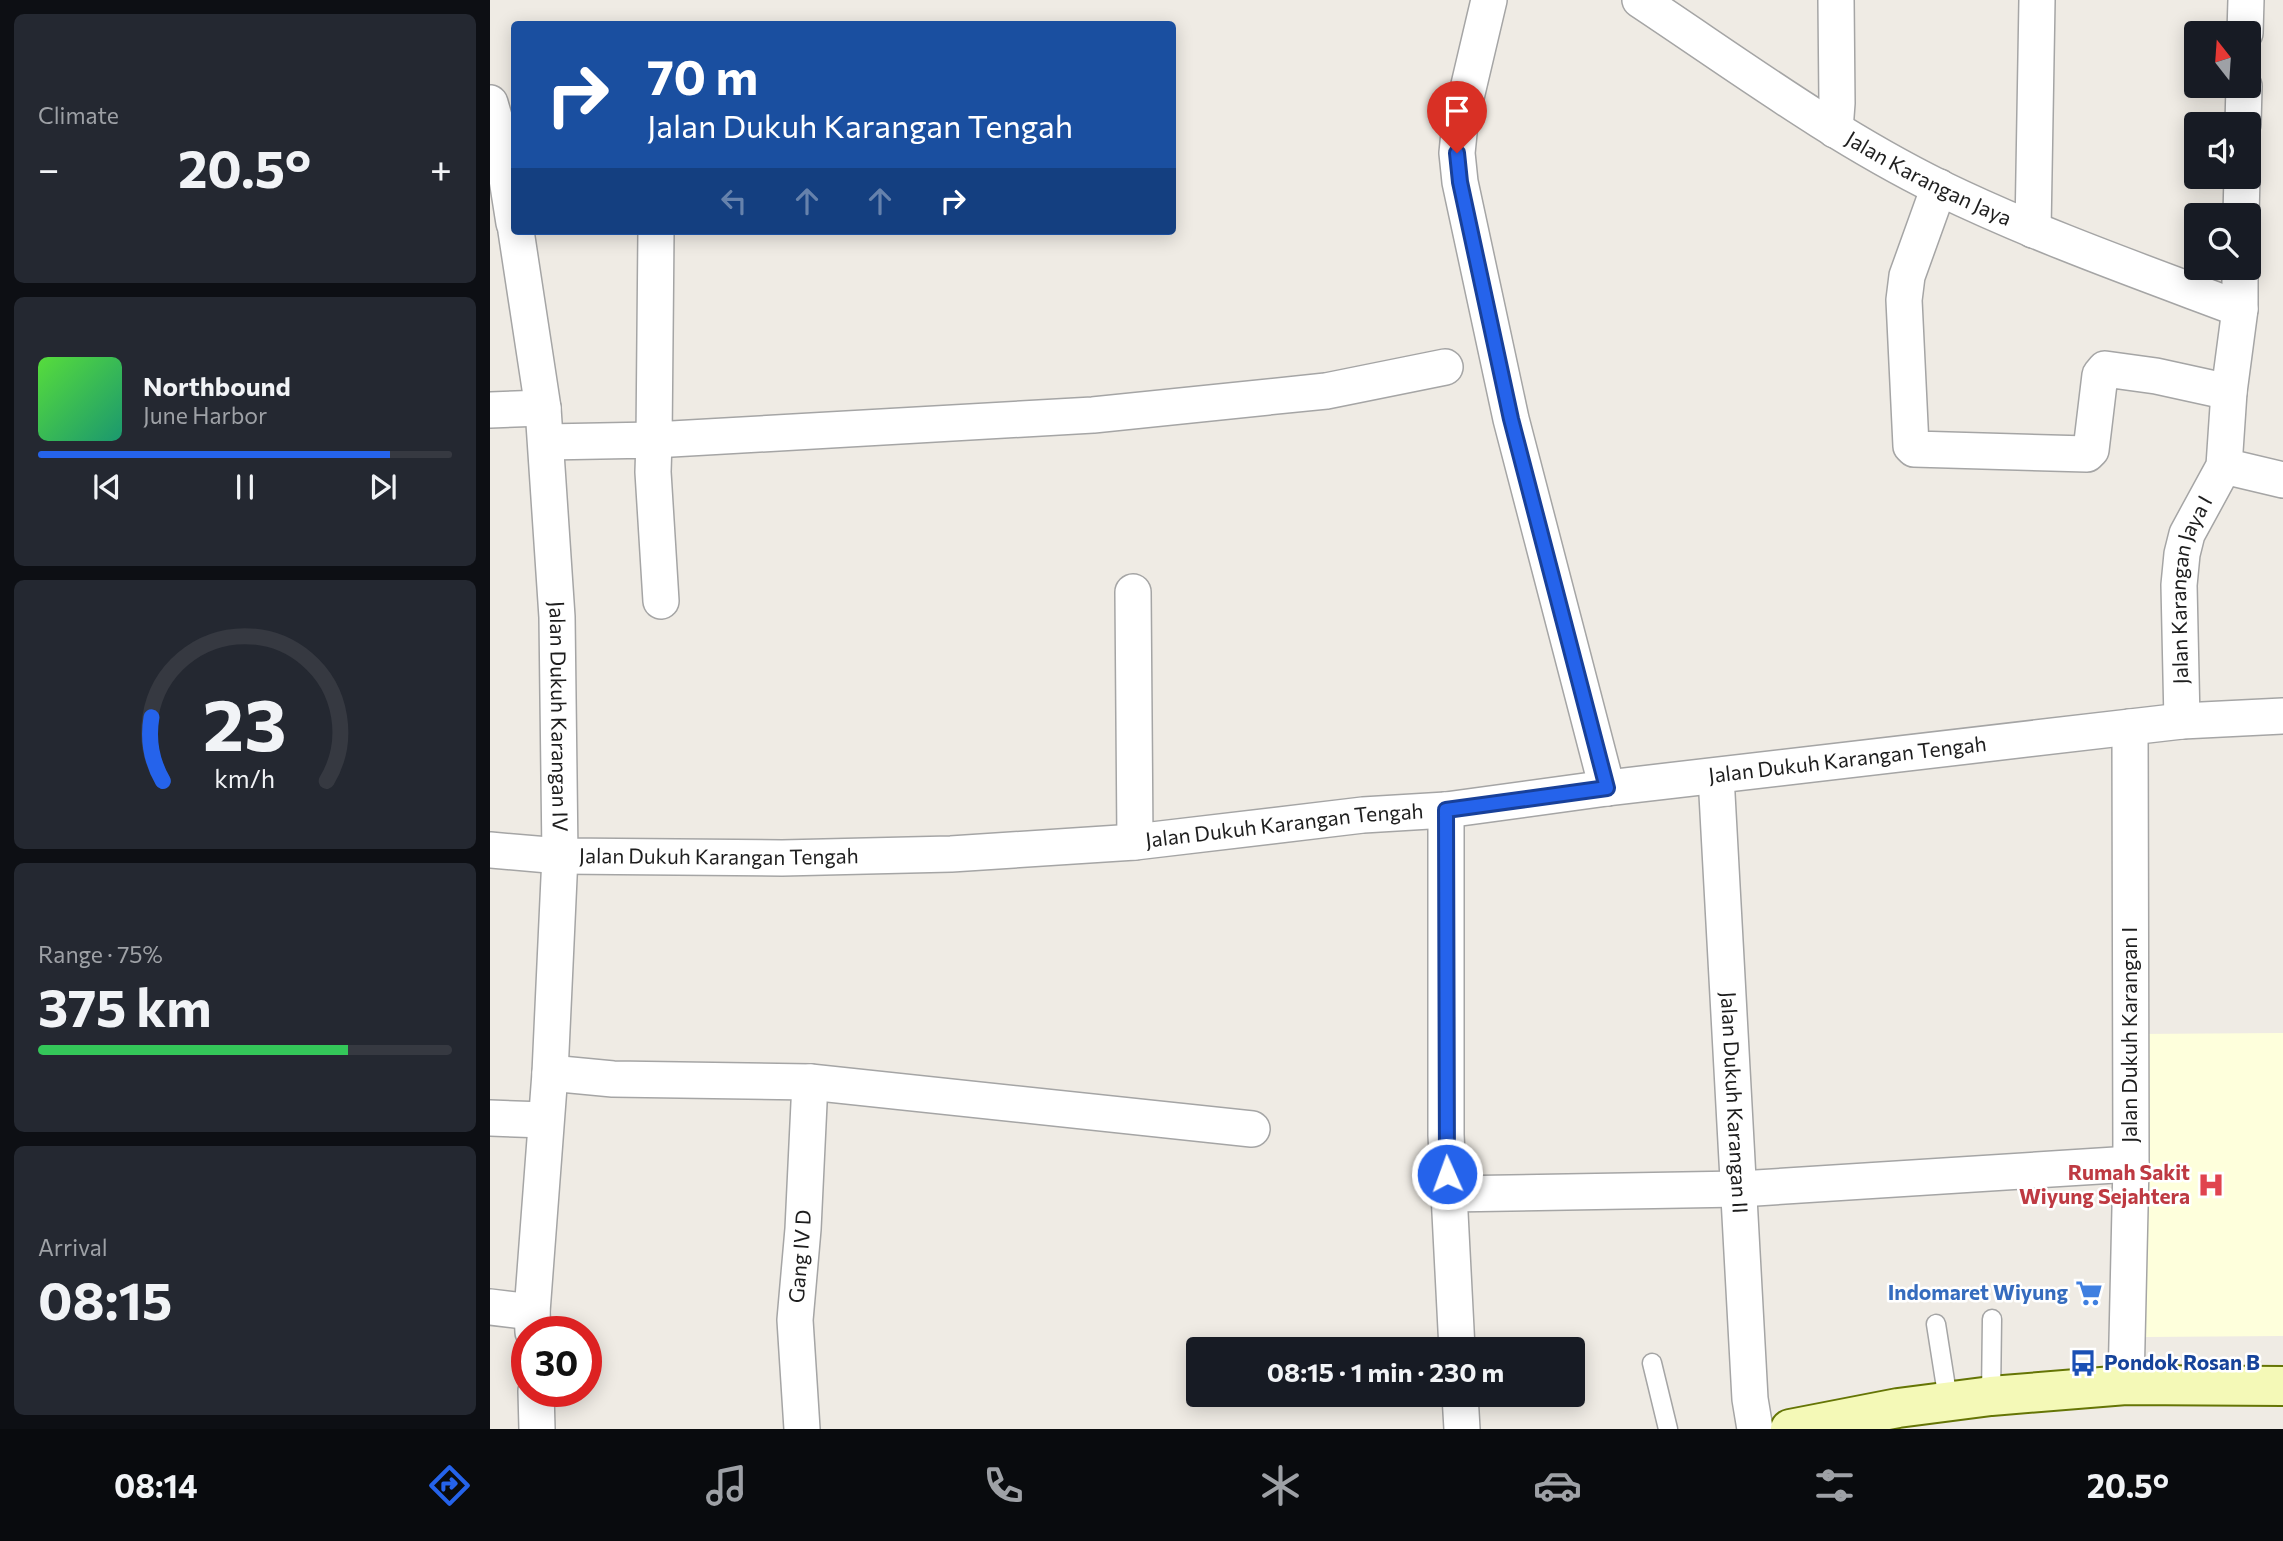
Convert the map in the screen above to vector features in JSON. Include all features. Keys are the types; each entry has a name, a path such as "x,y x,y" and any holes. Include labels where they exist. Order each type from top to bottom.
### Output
{"main road":[{"path":"1790,1429 1899,1419 1948,1400 1991,1396 2126,1385 2283,1386"}],"street":[{"path":"1489,0 1460,123 1457,153 1460,182 1511,419 1607,788"},
{"name":"Jalan Karangan Jaya","path":"1640,0 1835,130 1939,187 2033,230 2239,309"},
{"path":"1835,130 1836,0"},
{"path":"2033,230 2037,0"},
{"path":"2245,0 2245,21"},
{"path":"490,103 501,141 511,204"},
{"path":"1939,187 1907,276 1904,300 1911,446 1914,449 2087,454 2091,450 2100,375 2105,369 2156,376 2228,392"},
{"name":"Jalan Dukuh Karangan IV","path":"517,235 545,425 557,617 560,856 550,1073 533,1316"},
{"path":"656,235 653,472 662,601"},
{"name":"Jalan Karangan Jaya I","path":"2182,721 2179,585 2182,554 2187,534 2224,466 2228,392 2239,309 2240,280"},
{"path":"490,410 545,425 654,440 1093,415 1326,391 1445,368"},
{"path":"2224,466 2283,481"},
{"path":"1133,592 1135,842"},
{"name":"Jalan Dukuh Karangan Tengah","path":"490,850 560,856 821,857 951,854 1135,842 1363,816 1446,810 1607,788 2182,721 2283,716"},
{"name":"Jalan Dukuh Karangan I","path":"2126,1385 2130,1164 2130,727"},
{"name":"Jalan Dukuh Karangan II","path":"1717,776 1750,1399 1755,1429"},
{"path":"1446,810 1448,1194 1456,1337"},
{"path":"550,1073 613,1079 810,1082 1252,1129"},
{"name":"Gang IV D","path":"802,1429 795,1320 803,1229 810,1082"},
{"path":"490,1118 545,1120"},
{"path":"1448,1194 1740,1189 2130,1164"},
{"path":"490,1307 516,1316"},
{"path":"536,1407 537,1429"},
{"path":"1461,1407 1462,1429"}],"lane":[{"path":"1991,1396 1992,1319"},
{"path":"1936,1324 1948,1400"},
{"path":"1652,1363 1668,1429"}],"shaded area":[{"name":"Rumah Sakit Wiyung Sejahtera","path":"2283,1033 2283,1336 2145,1337 2135,1034"}],"place":[{"name":"Rumah Sakit Wiyung Sejahtera","path":"2211,1185"},
{"name":"Indomaret Wiyung","path":"2089,1293"},
{"name":"Pondok Rosan B","path":"2083,1363"}],"route":[{"path":"1447,1174 1446,810 1607,788 1511,419 1460,182 1457,153"}]}
